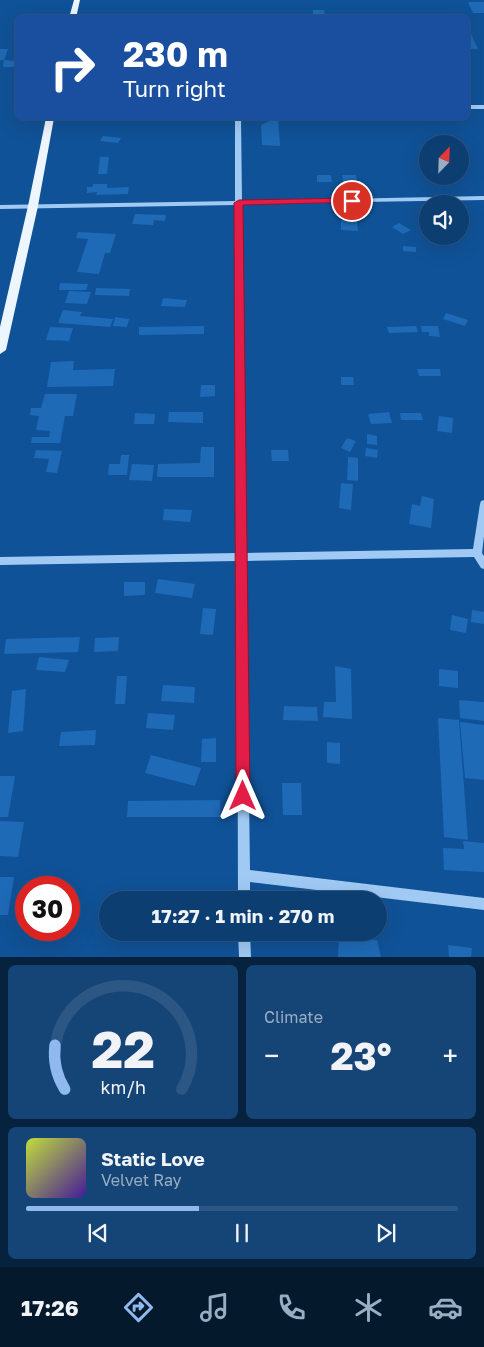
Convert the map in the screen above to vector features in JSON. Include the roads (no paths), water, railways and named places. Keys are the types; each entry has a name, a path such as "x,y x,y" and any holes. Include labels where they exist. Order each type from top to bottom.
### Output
{"main road":[{"path":"73,15 77,0"},
{"path":"0,350 33,206 50,120"}],"street":[{"path":"470,107 484,107"},
{"path":"238,120 244,891"},
{"path":"0,207 484,198"},
{"path":"484,504 477,553 484,565"},
{"path":"0,561 477,553"},
{"path":"244,875 484,904"},
{"path":"244,941 245,957"}]}
